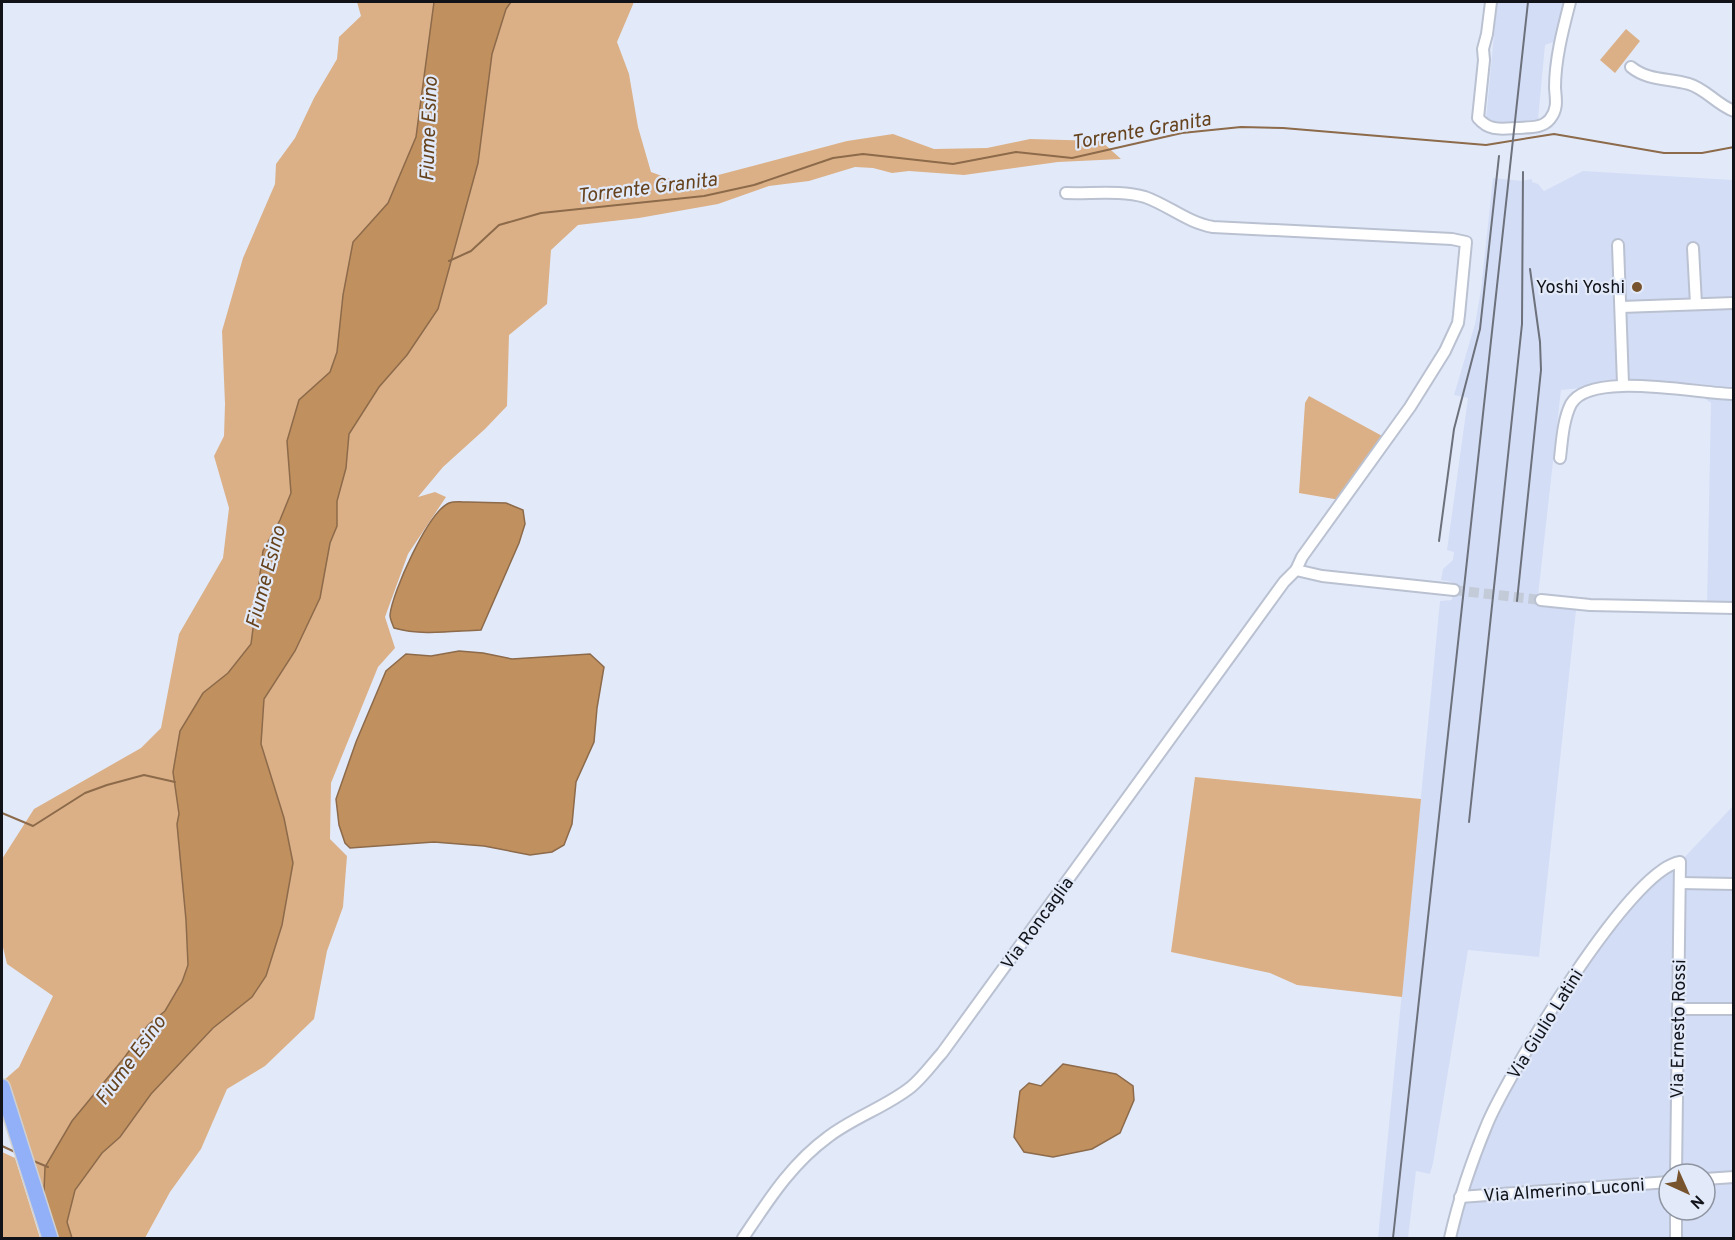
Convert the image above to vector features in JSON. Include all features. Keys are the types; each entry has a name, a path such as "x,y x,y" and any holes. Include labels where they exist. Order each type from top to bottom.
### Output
{"highway":[{"path":"2,1087 50,1239"},
{"path":"2,1117 40,1239"}],"street":[{"path":"1491,2 1483,49 1478,118 1490,128 1497,129 1539,126 1545,124 1554,112 1557,106 1555,87 1557,62 1570,2"},
{"path":"1631,68 1641,75 1690,84 1703,90 1723,107 1734,111"},
{"name":"Via Roncaglia","path":"743,1239 782,1181 818,1144 848,1123 906,1091 925,1073 1002,972 1284,582 1296,570 1302,557 1410,407 1445,351 1458,324 1466,243 1452,239 1213,227 1136,195 1066,193"},
{"path":"1618,245 1623,384"},
{"path":"1693,248 1696,304"},
{"path":"1621,307 1734,303"},
{"path":"1560,458 1566,417 1572,402 1585,391 1623,384 1734,394"},
{"path":"1296,570 1322,576 1454,590"},
{"path":"1541,600 1590,605 1734,608"},
{"name":"Via Giulio Latini","path":"1450,1239 1460,1197 1488,1122 1525,1051 1600,938 1638,892 1665,867 1680,862 1680,883"},
{"path":"1680,883 1734,884"},
{"name":"Via Ernesto Rossi","path":"1676,1162 1680,883"},
{"path":"1678,1009 1734,1009"},
{"path":"1717,1178 1734,1177"},
{"name":"Via Almerino Luconi","path":"1460,1197 1657,1183"},
{"path":"1676,1222 1676,1239"}],"shaded area":[{"path":"357,2 434,2 416,137 388,203 353,242 343,295 337,352 330,372 299,400 287,441 291,493 280,520 256,614 251,644 228,673 203,693 177,824 188,965 182,982 165,1011 148,1025 72,1121 63,1139 45,1201 3,1081 19,1067 53,996 7,964 2,943 2,859 34,809 141,748 161,728 179,634 223,558 229,508 214,456 224,436 222,331 243,258 275,184 276,164 295,138 314,98 337,59 339,37 361,16"},
{"path":"511,2 634,2 617,42 629,74 638,127 651,172 684,184 847,141 893,134 934,149 987,148 1030,139 1101,141 1121,159 1058,162 964,175 909,171 892,173 873,168 855,167 809,181 769,186 718,204 639,218 578,225 551,250 547,304 509,335 507,406 443,467 418,497 435,492 446,497 408,554 385,617 395,648 378,667 331,783 330,839 347,856 343,907 327,951 314,1019 265,1066 227,1089 201,1149 170,1192 145,1238 72,1238 67,1222 75,1190 102,1153 120,1137 151,1094 213,1028 252,997 266,976 282,925 293,863 284,818 261,744 264,699 295,651 320,598 330,543 337,526 337,501 346,468 349,434 379,387 407,355 438,309 478,163 492,54 506,9"},
{"path":"1497,2 1565,2 1556,41 1545,45 1538,120 1491,124 1486,120"},
{"path":"1626,29 1640,41 1615,73 1600,60"},
{"path":"1583,171 1733,180 1733,608 1707,607 1711,403 1694,391 1623,384 1561,390 1537,605 1576,610 1539,957 1468,950 1430,1174 1416,1171 1408,1238 1378,1238 1440,601 1452,600 1452,582 1441,580 1443,569 1453,560 1454,552 1447,550 1468,398 1454,395 1475,324 1493,178 1522,181 1532,179 1532,182 1538,184 1544,191"},
{"path":"1309,396 1384,437 1340,500 1299,493 1305,403"},
{"path":"1195,777 1421,799 1402,997 1297,985 1270,973 1171,952"},
{"path":"1733,806 1733,1238 1450,1238 1460,1197 1525,1051 1638,892 1680,862"},
{"path":"2,1152 15,1158 40,1238 2,1238"}],"water":[{"name":"Fiume Esino","path":"434,2 511,2 506,9 492,54 478,163 438,309 407,355 379,387 349,434 346,468 337,501 337,526 330,543 320,598 295,651 264,699 261,744 284,818 293,863 282,925 266,976 252,997 213,1028 151,1094 120,1137 102,1153 75,1190 67,1222 72,1238 42,1238 45,1167 72,1121 148,1025 165,1011 182,982 188,965 177,824 179,814 173,772 180,731 203,693 228,673 251,644 263,551 280,520 291,493 287,441 299,400 330,372 337,352 343,295 353,242 388,203 416,137"},
{"path":"456,502 506,503 523,510 525,524 481,630 426,632 394,628 390,617 397,589 412,554 431,521 441,509 449,503"},
{"path":"459,651 512,659 590,654 604,667 594,742 576,782 572,824 564,845 552,852 530,855 484,846 434,842 350,848 345,843 339,825 336,799 356,742 386,671 406,654 431,656"},
{"path":"1063,1064 1116,1074 1133,1086 1134,1100 1120,1133 1092,1149 1053,1157 1024,1152 1014,1137 1020,1091 1029,1083 1041,1086"}],"waterway":[{"name":"Torrente Granita","path":"449,261 471,251 499,225 541,213 704,196 754,185 833,158 863,154 953,164 1016,152 1072,158 1182,133 1241,127 1283,128 1486,145 1554,134 1664,153 1702,153 1734,147"},
{"path":"2,813 33,826 85,793 107,785 144,775 175,782"},
{"path":"2,1146 15,1152"},
{"path":"31,1160 48,1167"}],"tunnel":[{"path":"1454,590 1541,600"}],"railway":[{"path":"1393,1238 1528,2"},
{"path":"1439,541 1454,429 1480,329 1499,156"},
{"path":"1469,822 1522,324 1523,172"},
{"path":"1517,601 1541,370 1540,342 1530,269"}],"place":[{"name":"Yoshi Yoshi","path":"1637,287"}]}
